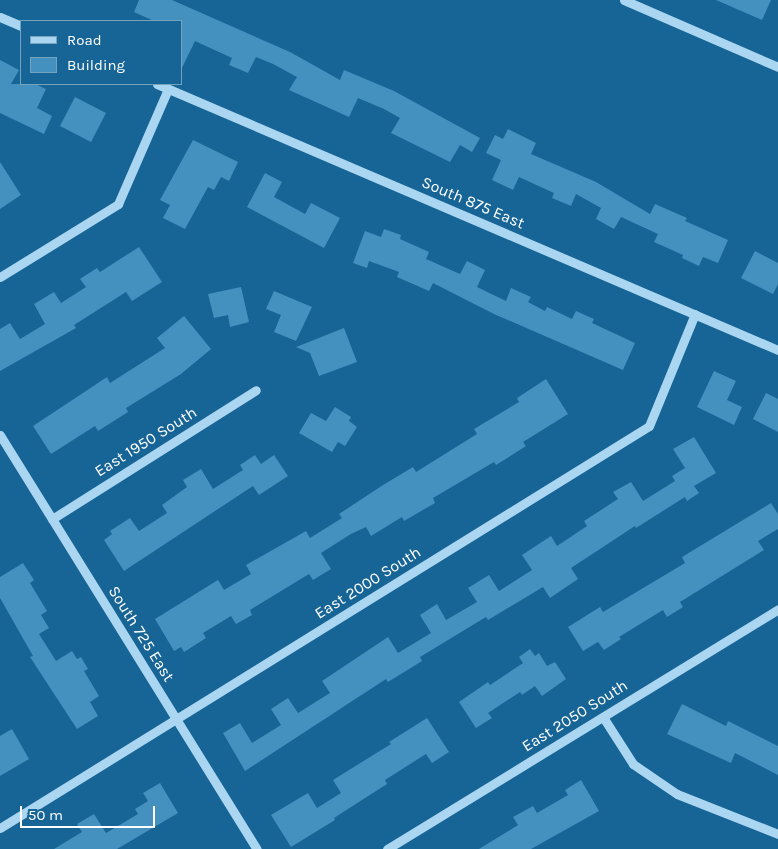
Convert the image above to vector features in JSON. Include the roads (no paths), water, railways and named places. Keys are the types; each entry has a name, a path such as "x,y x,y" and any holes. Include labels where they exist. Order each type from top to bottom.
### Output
{"street":[{"path":"624,0 778,67"},
{"path":"0,17 20,26"},
{"name":"South 875 East","path":"158,85 778,350"},
{"path":"0,278 118,204 168,89"},
{"name":"East 2000 South","path":"0,828 649,426 695,314"},
{"name":"East 1950 South","path":"52,519 256,390"},
{"name":"South 725 East","path":"0,436 257,849"},
{"name":"East 2050 South","path":"387,849 778,609"},
{"path":"602,717 633,764 677,794 778,834"}]}
